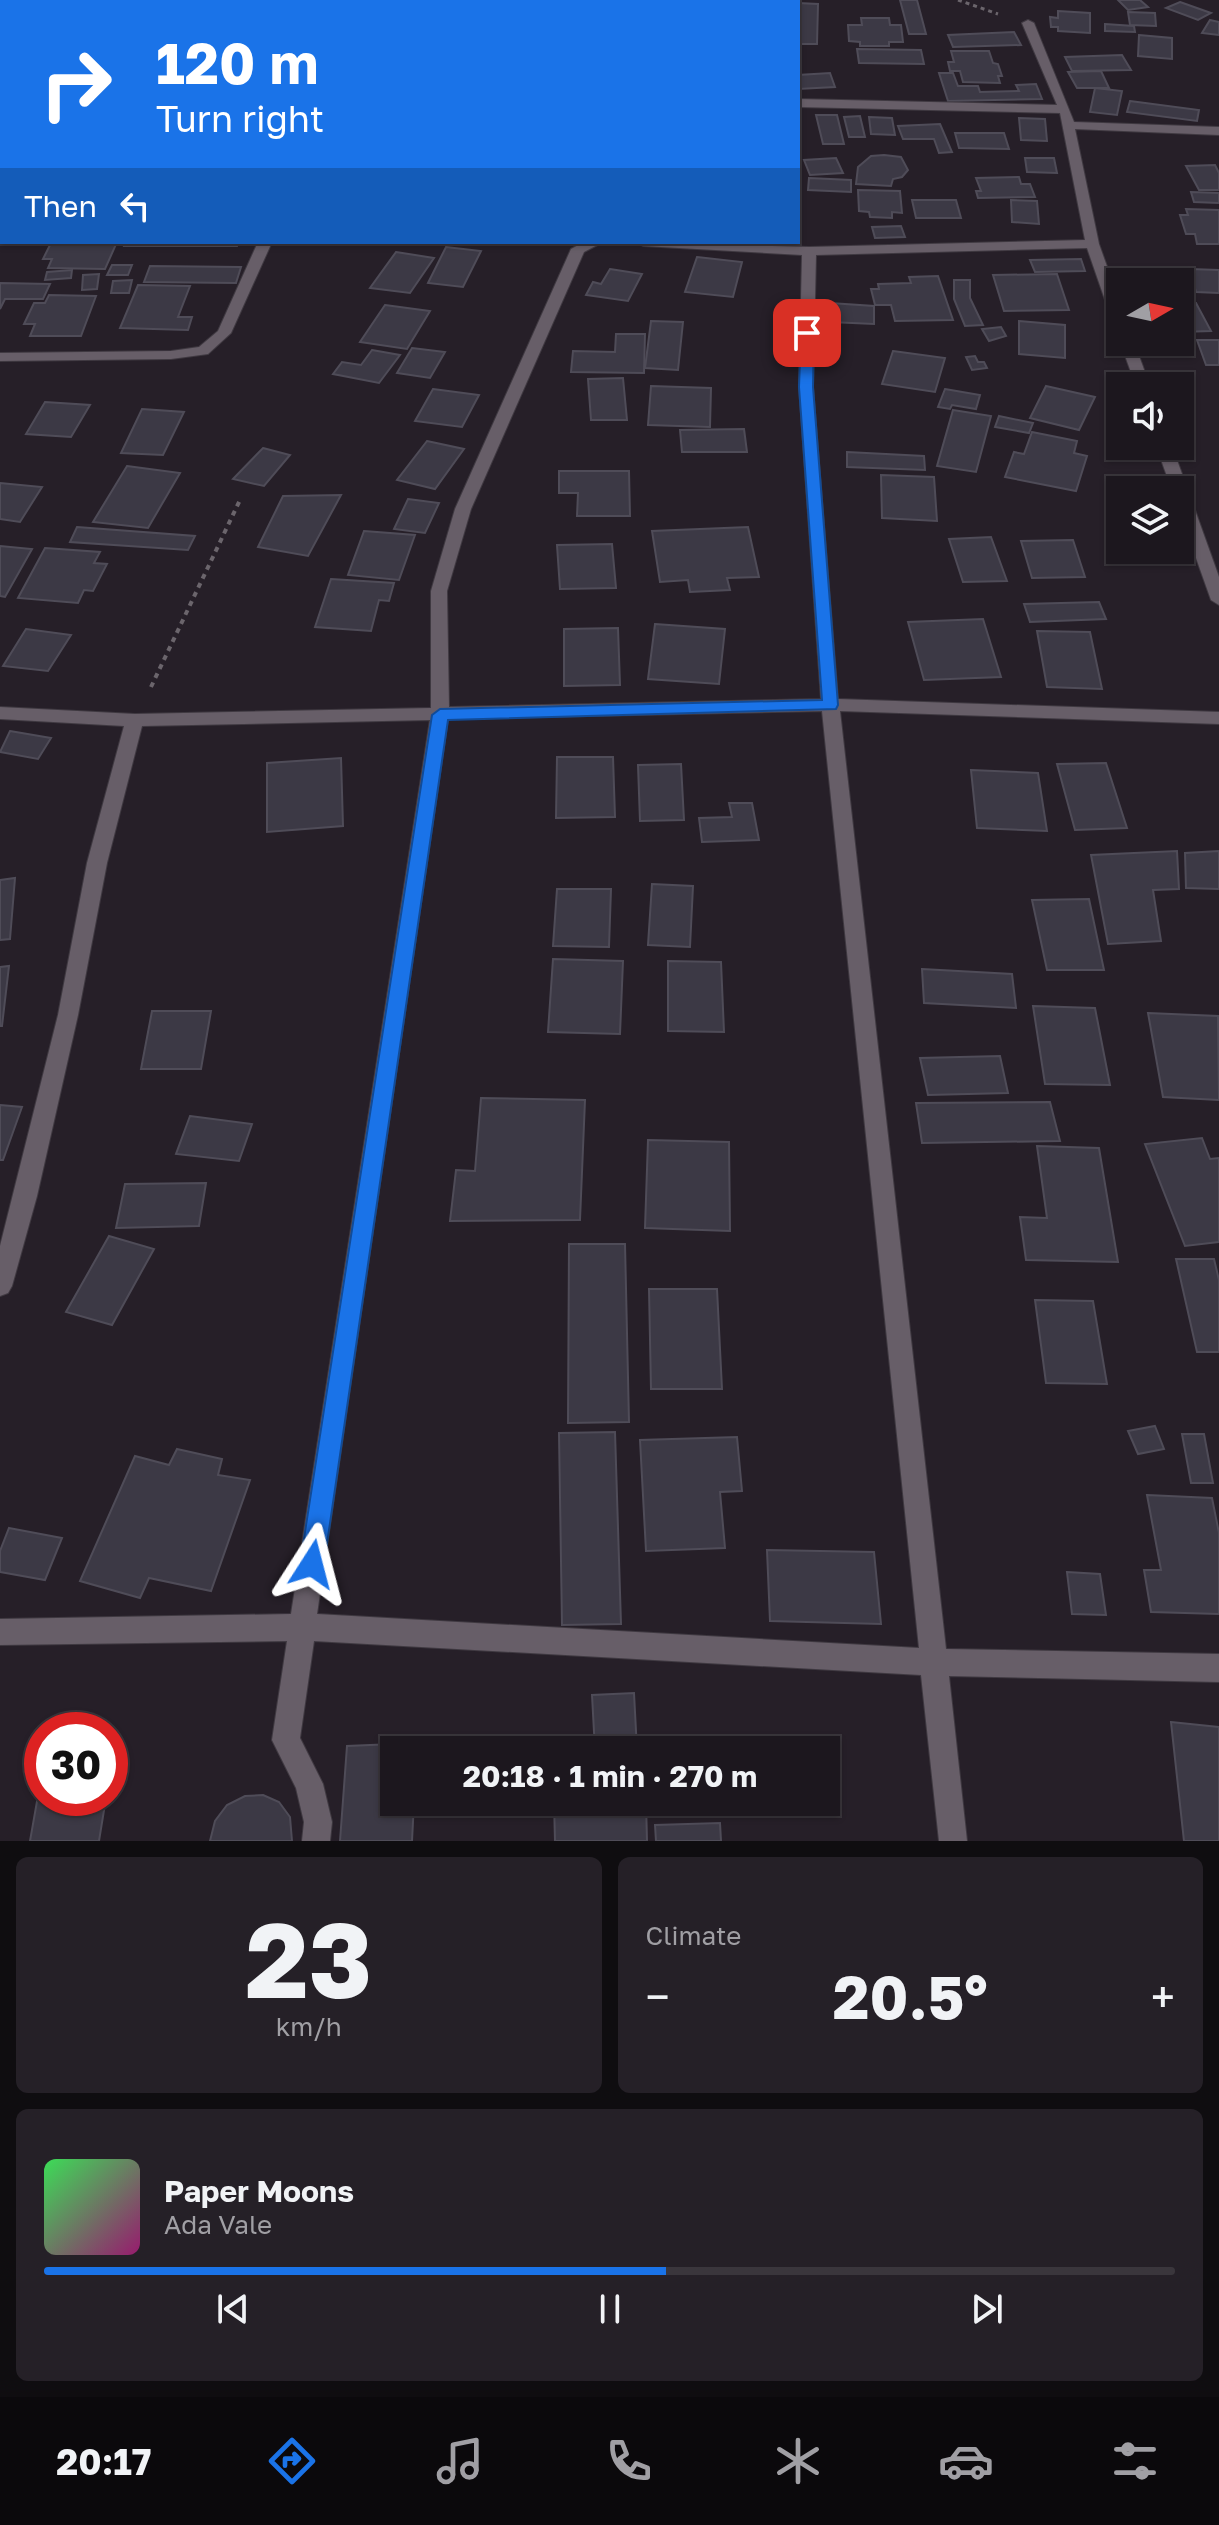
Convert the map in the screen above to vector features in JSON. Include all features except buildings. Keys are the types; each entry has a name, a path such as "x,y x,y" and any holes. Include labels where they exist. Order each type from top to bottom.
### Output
{"street":[{"path":"1028,23 1065,109 1092,244 1106,284"},
{"path":"800,103 1065,109"},
{"path":"1069,125 1219,131"},
{"path":"0,357 171,355 203,351 224,333 264,244"},
{"path":"316,1841 318,1822 309,1784 286,1740 440,715 439,591 463,509 578,249 591,244"},
{"path":"680,244 809,251 1092,244"},
{"path":"809,251 806,387 830,705 953,1841"},
{"path":"1194,529 1219,600"},
{"path":"0,713 135,720 830,705 1219,718"},
{"path":"0,1286 26,1196 68,1015 97,863 135,720"},
{"path":"0,1632 302,1627 934,1662 1219,1668"}],"path":[{"path":"135,720 240,500"}],"route":[{"path":"312,1564 440,715 830,705 806,387 807,333"}]}
